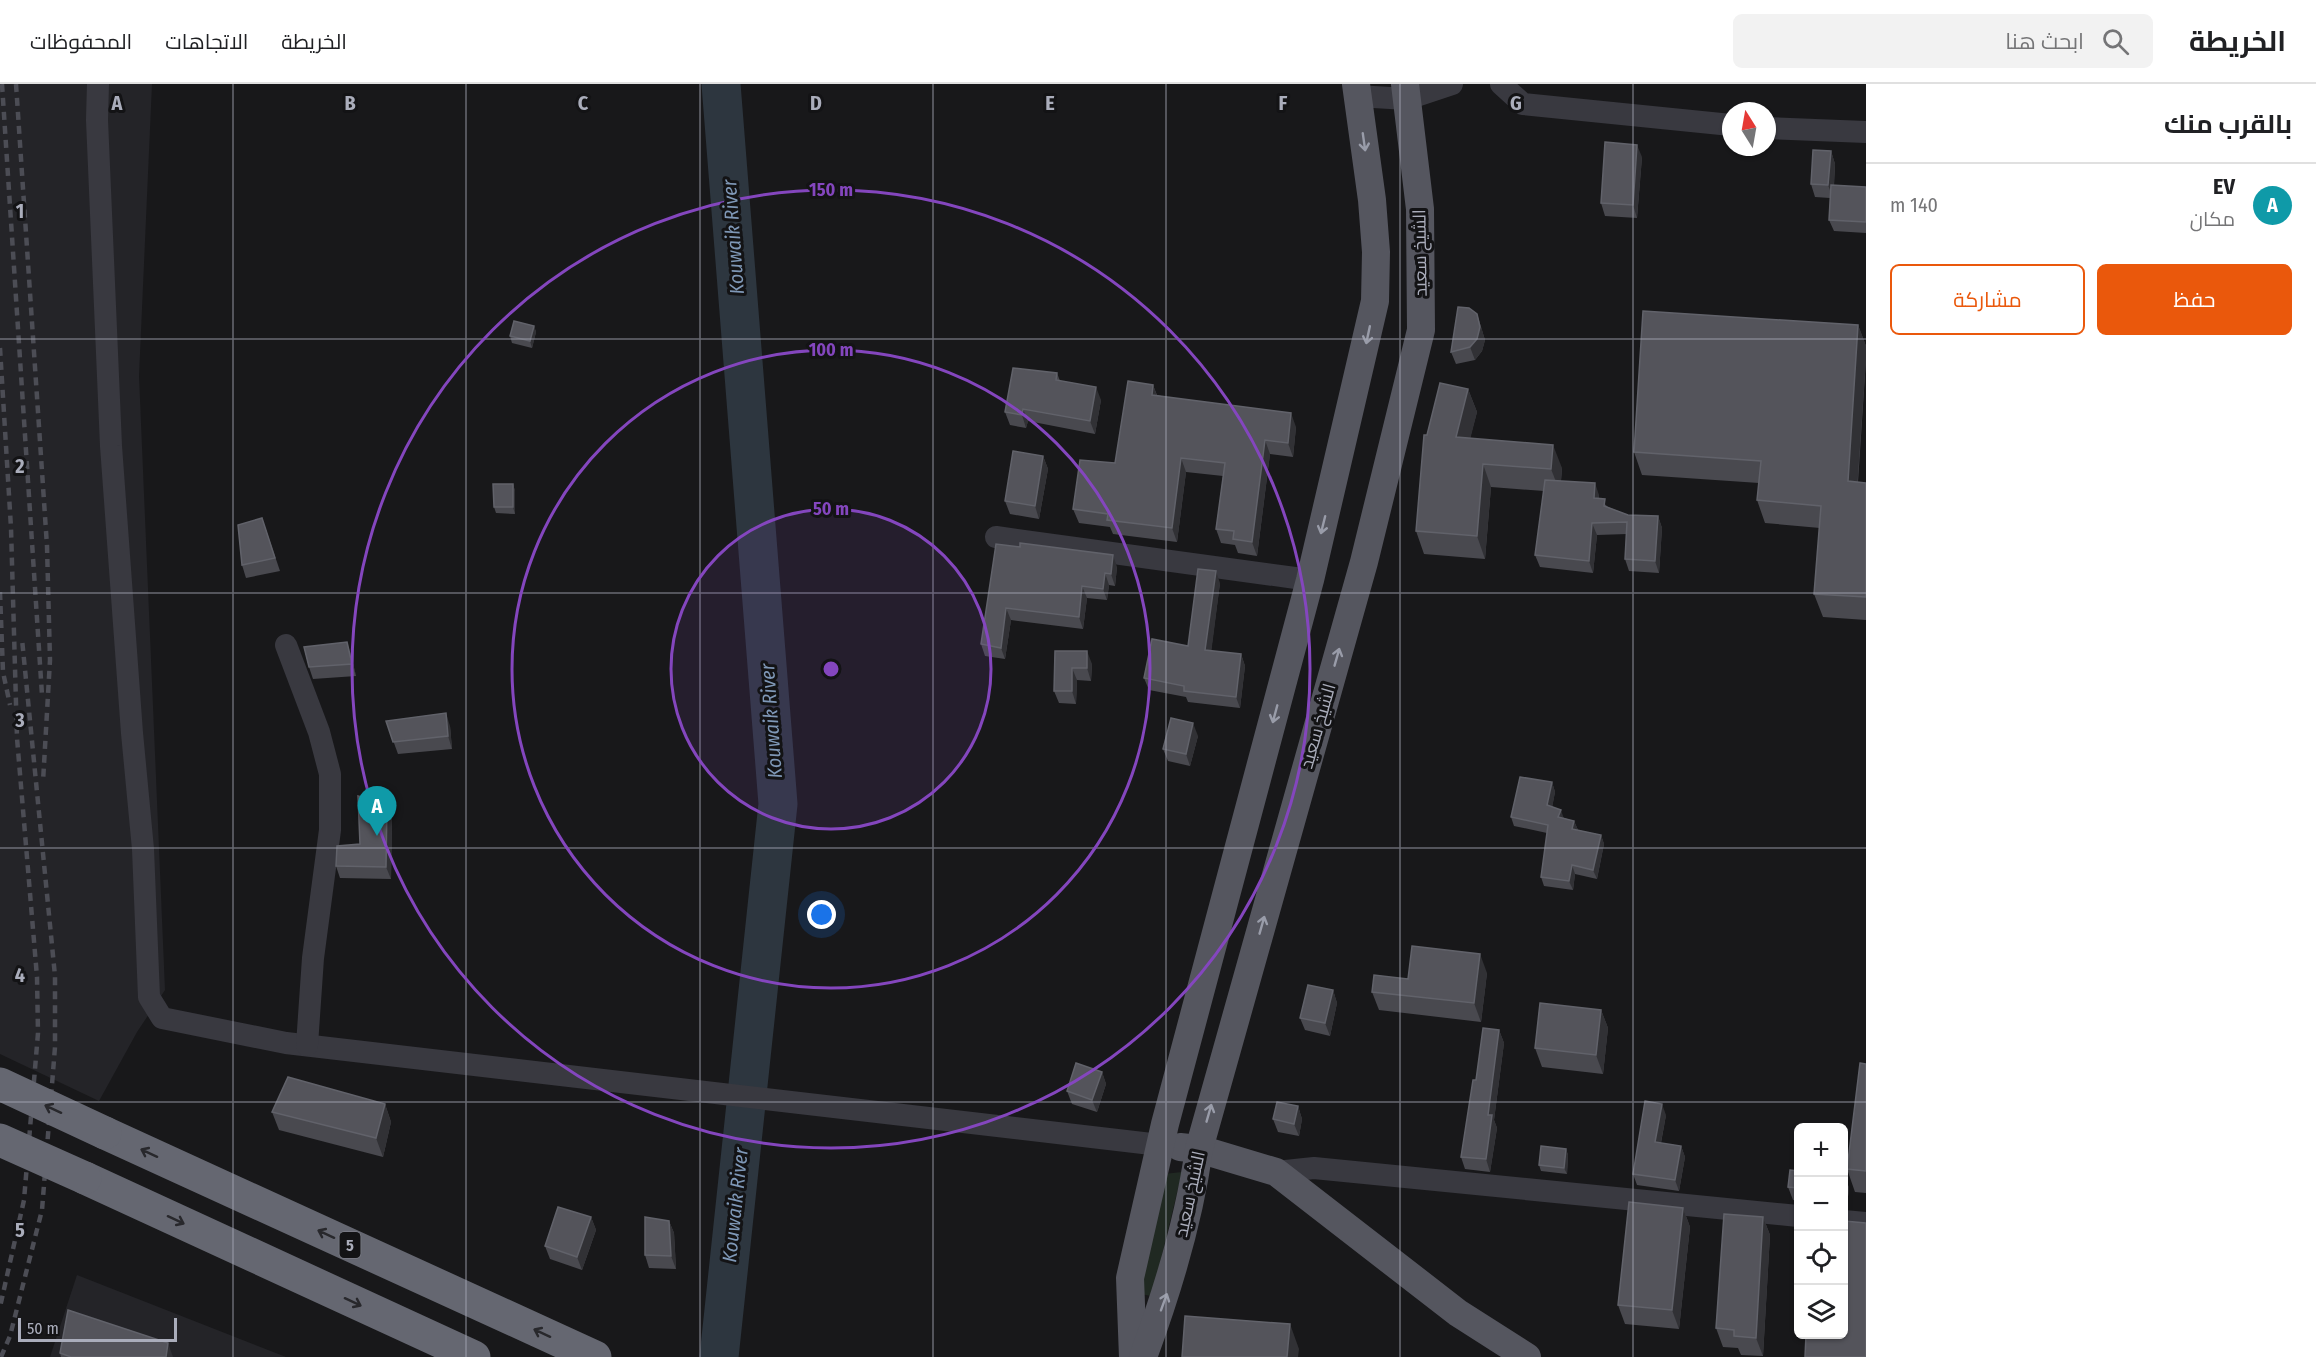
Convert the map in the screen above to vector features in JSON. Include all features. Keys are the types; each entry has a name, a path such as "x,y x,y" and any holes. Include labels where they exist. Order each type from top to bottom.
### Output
{"highway":[{"name":"5","path":"0,1084 595,1357"},
{"path":"0,1140 474,1357"}],"main road":[{"path":"1133,1357 1130,1278 1160,1145 1310,580 1375,301 1376,252 1372,200 1356,90"},
{"name":"الشيخ سعيد","path":"1143,1357 1167,1293 1194,1181 1199,1149 1364,562 1421,330 1420,209 1406,91"},
{"path":"1160,1145 1199,1149 1276,1172 1458,1313 1527,1357"}],"street":[{"path":"98,84 111,446 143,849 149,997 162,1018 307,1045 1160,1145"},
{"path":"1356,90 1406,91 1452,84"},
{"path":"1502,84 1523,104 1722,124"},
{"path":"1776,128 1866,132"},
{"path":"996,537 1310,580"},
{"path":"286,645 319,732 330,774 330,831 313,958 307,1045"},
{"path":"1276,1172 1314,1168 1794,1216"},
{"path":"1848,1221 1866,1223"}],"shaded area":[{"path":"0,84 152,84 139,376 165,990 137,1032 99,1101 0,1054"},
{"path":"1182,1172 1152,1296 1140,1294 1164,1174"},
{"path":"77,1275 286,1357 50,1357"}],"building":[{"path":"1605,142 1637,145 1633,205 1601,203"},
{"path":"1813,150 1831,151 1828,185 1811,184"},
{"path":"1831,185 1866,187 1866,222 1829,220"},
{"path":"1458,307 1469,308 1477,314 1480,327 1477,339 1470,347 1451,352"},
{"path":"1643,311 1858,325 1848,481 1866,483 1866,597 1814,594 1821,506 1757,500 1761,461 1634,452"},
{"path":"514,321 534,326 530,341 510,336"},
{"path":"1013,368 1057,373 1056,380 1096,387 1090,421 1023,409 1022,415 1005,412"},
{"path":"1128,381 1153,385 1152,395 1291,413 1288,443 1265,440 1252,542 1233,539 1234,531 1216,529 1225,463 1181,458 1172,528 1107,520 1108,514 1073,509 1080,460 1115,463"},
{"path":"1440,383 1468,389 1456,437 1553,445 1551,469 1483,464 1477,536 1416,531 1424,435 1427,435"},
{"path":"1013,451 1043,456 1035,506 1005,501"},
{"path":"1545,480 1595,483 1594,498 1605,499 1604,506 1628,515 1658,516 1655,561 1625,559 1627,522 1592,523 1589,561 1535,555"},
{"path":"493,484 513,484 513,507 494,507"},
{"path":"262,518 275,558 242,565 238,525"},
{"path":"1020,543 1113,555 1111,574 1105,573 1103,589 1082,586 1079,617 1006,608 1001,648 981,644 996,544 1020,547"},
{"path":"1198,569 1216,571 1205,650 1241,654 1236,697 1184,691 1184,686 1144,678 1152,639 1188,646"},
{"path":"347,642 352,664 309,667 304,647"},
{"path":"1055,651 1087,651 1087,668 1072,668 1072,691 1054,691"},
{"path":"446,713 448,736 393,742 386,721"},
{"path":"1171,718 1193,723 1186,754 1163,749"},
{"path":"1520,777 1552,782 1547,805 1561,810 1558,817 1574,821 1572,829 1601,835 1593,870 1572,865 1569,881 1541,877 1548,825 1511,817"},
{"path":"358,796 387,803 386,867 336,866 337,846 360,844"},
{"path":"1412,946 1480,954 1474,1003 1372,992 1374,975 1408,979"},
{"path":"1308,985 1333,990 1325,1023 1300,1018"},
{"path":"1540,1003 1601,1010 1596,1055 1535,1048"},
{"path":"1483,1028 1499,1030 1488,1115 1492,1115 1486,1159 1461,1157 1473,1080 1476,1080"},
{"path":"1076,1063 1102,1072 1092,1100 1067,1091"},
{"path":"1860,1063 1866,1064 1866,1171 1848,1169"},
{"path":"288,1077 385,1104 376,1138 272,1112"},
{"path":"1645,1101 1662,1104 1655,1142 1681,1146 1675,1180 1633,1174"},
{"path":"1277,1102 1298,1106 1294,1124 1273,1119"},
{"path":"1541,1146 1566,1149 1564,1168 1539,1165"},
{"path":"1790,1170 1794,1170 1794,1188 1788,1187"},
{"path":"1629,1202 1683,1208 1672,1310 1618,1305"},
{"path":"558,1207 591,1217 577,1257 545,1246"},
{"path":"1724,1214 1763,1217 1756,1338 1734,1336 1734,1330 1716,1328"},
{"path":"645,1217 669,1221 671,1256 645,1255"},
{"path":"1848,1221 1866,1223 1866,1357 1805,1357 1806,1339 1848,1339"},
{"path":"68,1310 168,1343 166,1357 71,1357 60,1353"},
{"path":"1185,1316 1290,1324 1287,1357 1182,1357"}],"waterway":[{"name":"Kouwaik River","path":"719,1357 778,804 721,84"}],"railway":[{"path":"2,84 42,695"},
{"path":"16,84 47,546 50,660 43,782"},
{"path":"0,348 11,528 17,738 37,977 38,1033 24,1200 0,1307"},
{"path":"0,592 3,672 10,705"},
{"path":"1,1357 10,1336 42,1210 55,1047 55,976 22,639"}],"place":[{"name":"EV","path":"377,836"}]}
